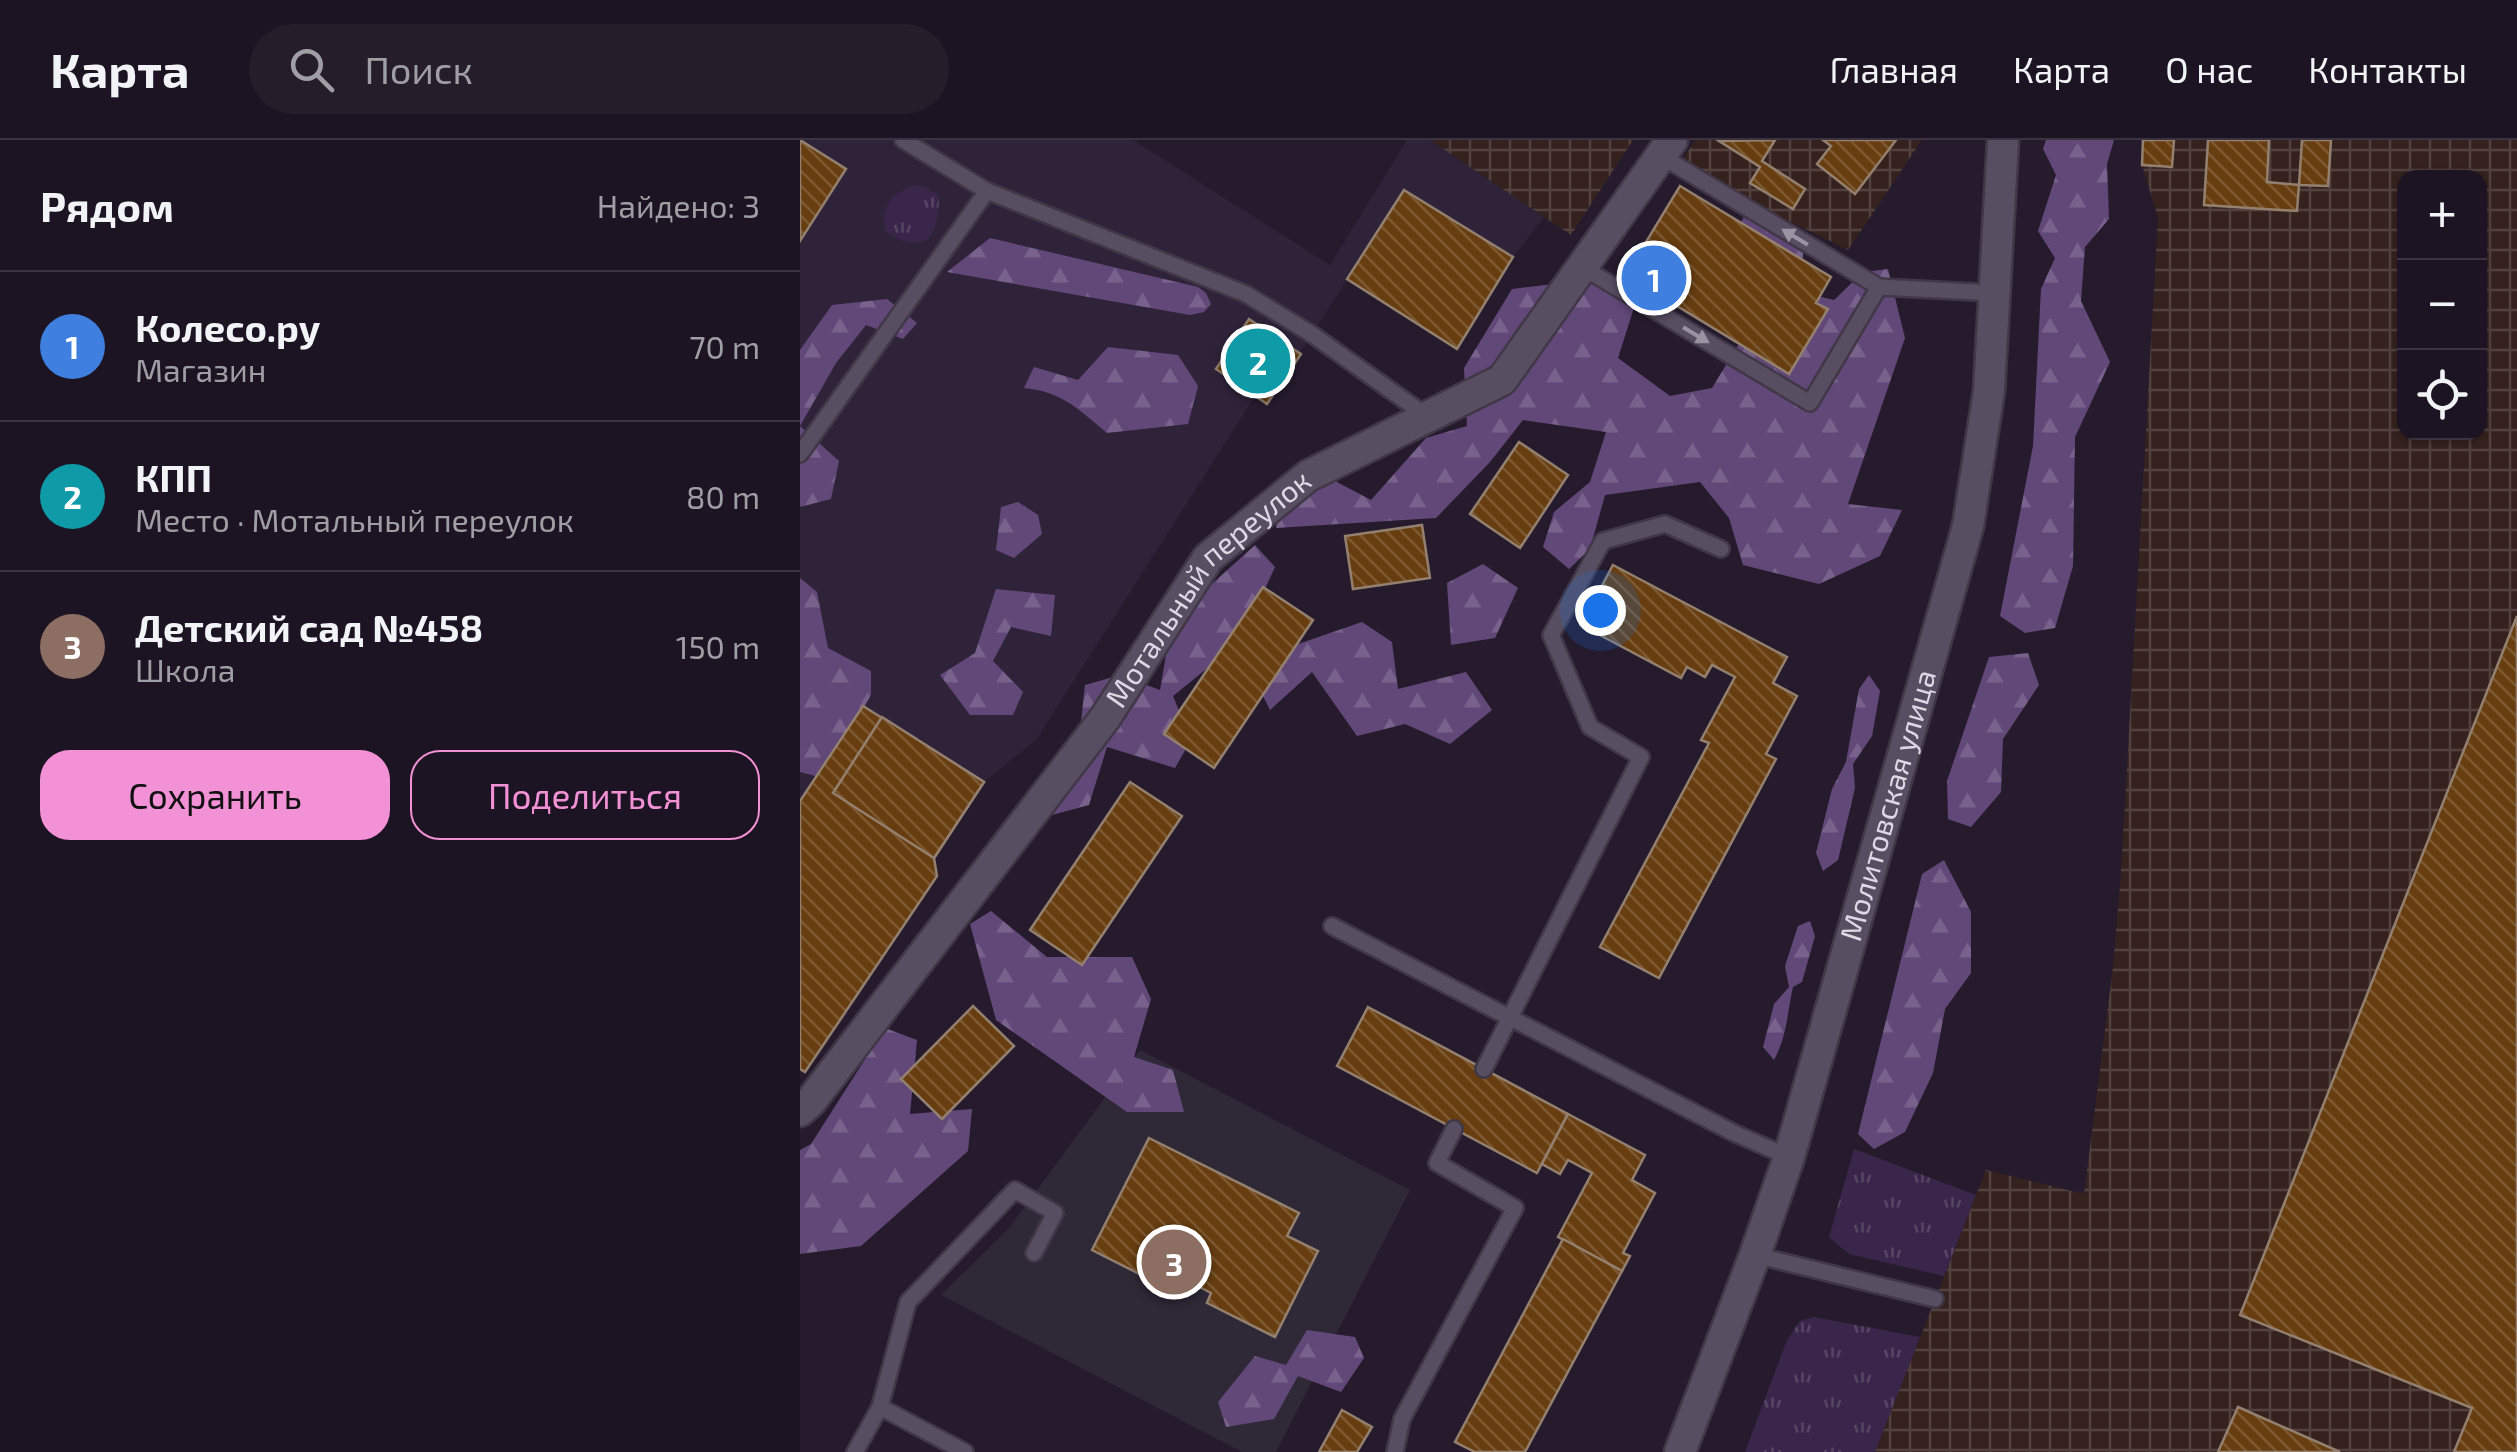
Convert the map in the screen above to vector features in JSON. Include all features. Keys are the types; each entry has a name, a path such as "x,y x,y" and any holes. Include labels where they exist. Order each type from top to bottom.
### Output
{"street":[{"name":"Молитовская улица","path":"1680,1452 1789,1157 1968,526 1989,392 2003,140"},
{"name":"Мотальный переулок","path":"800,1111 811,1102 1105,718 1208,558 1308,476 1502,380 1667,148"}],"lane":[{"path":"904,140 925,145 986,190 1246,294 1313,335 1428,417"},
{"path":"1667,148 1878,287 1995,293"},
{"path":"800,454 986,190"},
{"path":"1582,266 1810,403 1878,287"},
{"path":"1484,1069 1642,757 1590,727 1551,635 1603,542 1665,524 1721,549"},
{"path":"1332,926 1734,1133 1789,1157"},
{"path":"1395,1452 1402,1419 1515,1208 1437,1163 1454,1129"},
{"path":"855,1452 880,1407 908,1302 1015,1190 1055,1214 1034,1253"},
{"path":"1755,1256 1935,1299"},
{"path":"880,1407 965,1452"}],"shaded area":[{"path":"800,140 1133,140 1330,265 1407,140 1430,140 1544,217 1513,257 1457,349 1347,280 1267,404 1255,396 1036,740 984,782 863,706 800,801"},
{"path":"1430,140 1633,140 1571,235"},
{"path":"1696,140 1922,140 1848,250 1677,166"},
{"path":"2143,140 2517,140 2517,1452 1875,1452 1986,1170 2084,1194 2121,873 2158,218 2142,165"},
{"path":"1140,1050 1410,1190 1276,1452 1242,1452 941,1295 1009,1228"}],"green space":[{"path":"2046,140 2114,140 2107,164 2109,219 2085,247 2081,301 2110,362 2075,437 2073,566 2055,628 2025,633 2000,616 2033,446 2041,289 2055,258 2038,231 2056,175 2043,149"},
{"path":"913,186 925,187 939,196 933,232 920,242 911,243 886,232 885,216 889,203"},
{"path":"1753,201 1804,238 1801,292 1834,300 1863,272 1888,269 1905,338 1848,504 1902,510 1880,556 1819,584 1743,565 1729,518 1700,482 1605,495 1590,549 1569,569 1543,547 1554,512 1590,482 1606,432 1523,420 1490,462 1436,518 1276,528 1285,483 1335,481 1371,500 1426,438 1467,426 1464,368 1512,289 1614,277 1637,298 1618,358 1670,396 1712,388 1757,314 1740,224"},
{"path":"990,238 1198,287 1211,304 1204,312 1190,315 947,272"},
{"path":"887,299 917,323 903,339 866,325 836,363 800,426 800,350 832,305"},
{"path":"1108,347 1178,355 1198,386 1188,424 1107,433 1060,398 1024,388 1034,367 1078,380"},
{"path":"800,426 839,461 831,499 800,507"},
{"path":"1018,502 1038,515 1042,534 1014,558 996,550 1001,507"},
{"path":"1255,545 1275,567 1241,641 1173,696 1191,740 1175,768 1107,747 1089,805 1052,815 1047,770 1080,731 1085,685 1120,675 1160,690 1172,620"},
{"path":"1483,564 1518,588 1495,638 1451,645 1447,583"},
{"path":"800,578 817,592 828,648 871,671 871,695 823,778 800,772"},
{"path":"996,589 1055,595 1051,636 1011,627 993,661 1023,692 1013,715 970,715 940,675 975,653"},
{"path":"1362,622 1392,642 1398,689 1466,672 1492,710 1450,744 1405,724 1357,736 1312,672 1270,710 1257,684 1278,651"},
{"path":"2028,653 2039,685 2003,739 2001,792 1971,827 1948,819 1947,781 1989,657"},
{"path":"1869,675 1880,691 1872,736 1853,764 1855,788 1838,860 1823,871 1816,853 1832,789 1846,762 1859,689"},
{"path":"1944,860 1971,912 1971,973 1945,1009 1933,1073 1905,1132 1874,1149 1858,1134 1922,874"},
{"path":"991,911 1047,957 1132,957 1151,999 1134,1057 1173,1070 1184,1112 1127,1112 996,1020 970,924"},
{"path":"1810,921 1815,936 1802,982 1793,987 1774,1060 1763,1047 1774,1004 1789,987 1785,966 1798,926"},
{"path":"885,1028 917,1040 910,1114 972,1109 968,1151 861,1246 800,1254 800,1150 811,1144"},
{"path":"1854,1149 1976,1195 1944,1276 1849,1254 1829,1237"},
{"path":"1814,1317 1920,1337 1875,1452 1745,1452 1787,1340 1800,1321"},
{"path":"1307,1330 1355,1337 1364,1358 1341,1392 1298,1376 1274,1419 1226,1427 1218,1402 1255,1356 1286,1365"}],"building":[{"path":"800,140 846,169 800,241"},
{"path":"1775,140 1762,161 1805,189 1793,209 1750,183 1760,167 1719,141"},
{"path":"1823,140 1896,140 1855,194 1817,164 1831,146"},
{"path":"2143,140 2174,140 2172,167 2142,165"},
{"path":"2208,140 2269,140 2267,182 2299,185 2297,211 2204,205"},
{"path":"2302,140 2331,140 2328,186 2299,185"},
{"path":"1680,186 1831,277 1816,303 1828,309 1789,374 1626,275"},
{"path":"1404,190 1513,257 1457,349 1347,279"},
{"path":"1249,319 1301,354 1267,404 1216,369"},
{"path":"1519,442 1568,475 1520,548 1470,514"},
{"path":"1422,525 1430,578 1353,589 1345,536"},
{"path":"1613,565 1787,657 1773,683 1797,696 1766,754 1776,759 1659,978 1600,947 1709,743 1701,740 1735,677 1712,665 1705,677 1687,667 1681,678 1581,625"},
{"path":"1263,587 1313,620 1214,768 1164,734"},
{"path":"2517,616 2517,1452 2454,1452 2472,1408 2240,1315"},
{"path":"863,706 984,782 934,858 937,876 805,1072 800,1069 800,801"},
{"path":"882,717 984,782 934,858 833,793"},
{"path":"1130,782 1182,816 1082,965 1030,930"},
{"path":"973,1006 1014,1046 942,1119 901,1079"},
{"path":"1368,1007 1568,1114 1537,1173 1337,1066"},
{"path":"1568,1114 1645,1155 1632,1180 1655,1193 1623,1253 1630,1256 1622,1271 1558,1237 1592,1173 1568,1160 1560,1174 1542,1164"},
{"path":"1149,1138 1299,1213 1287,1236 1318,1251 1275,1337 1207,1303 1211,1293 1186,1280 1179,1294 1092,1250"},
{"path":"1563,1239 1622,1271 1525,1452 1475,1452 1455,1442"},
{"path":"2238,1407 2340,1452 2218,1452"},
{"path":"1342,1410 1372,1427 1357,1452 1319,1452"}],"place":[{"name":"Колесо.ру","path":"1654,278"},
{"name":"КПП","path":"1258,361"},
{"name":"Детский сад №458","path":"1174,1262"}]}
